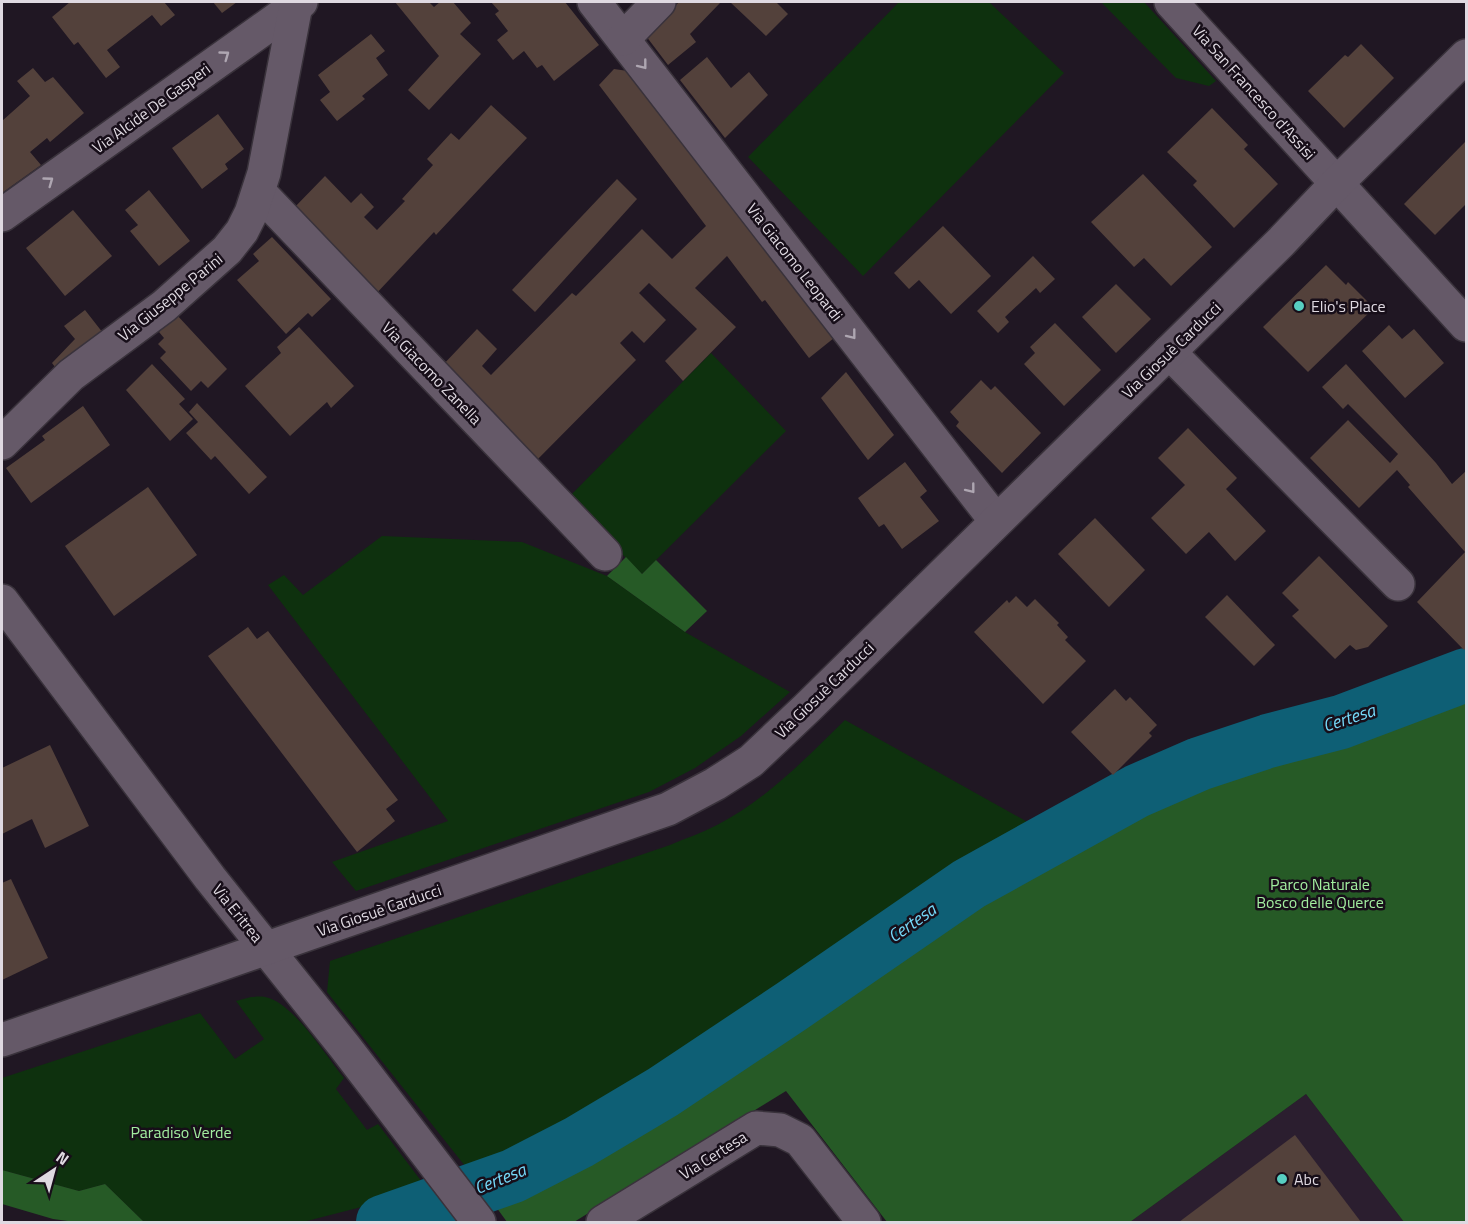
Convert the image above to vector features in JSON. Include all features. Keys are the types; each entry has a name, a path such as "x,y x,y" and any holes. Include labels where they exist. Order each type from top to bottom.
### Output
{"street":[{"name":"Via Giacomo Leopardi","path":"594,2 996,521"},
{"path":"623,39 659,2"},
{"name":"Via San Francesco d'Assisi","path":"1171,2 1467,325"},
{"name":"Via Giuseppe Parini","path":"2,443 70,375 164,306 227,249 242,231 259,192 298,3"},
{"name":"Via Alcide De Gasperi","path":"2,215 298,3"},
{"name":"Via Giosuè Carducci","path":"2,1040 668,809 715,784 751,760 1281,242 1337,183 1467,56"},
{"name":"Via Giacomo Zanella","path":"259,192 605,554"},
{"path":"1168,352 1398,584"},
{"name":"Via Eritrea","path":"2,601 210,878 473,1216"},
{"name":"Via Certesa","path":"603,1222 756,1128 780,1130 800,1140 864,1222"}],"shaded area":[{"path":"1306,1094 1404,1222 1130,1222"}],"green space":[{"path":"899,2 989,2 1064,73 863,276 748,157"},
{"path":"1101,2 1144,2 1216,81 1209,86 1176,78"},
{"path":"711,353 786,431 642,574 567,499"},
{"path":"382,536 522,542 607,576 685,632 790,692 741,736 695,768 649,792 356,891 332,862 448,821 268,585 284,575 303,595"},
{"path":"626,557 642,574 656,560 707,611 685,632 607,576"},
{"name":"Parco Naturale Bosco delle Querce","path":"1466,698 1466,1222 1404,1222 1306,1094 1130,1222 887,1222 786,1091 574,1222 507,1222 491,1200 550,1176 659,1110 934,927 1014,879 1073,839 1157,796 1263,757 1322,745 1428,713"},
{"path":"845,720 1031,824 995,845 859,940 721,1031 568,1121 510,1153 469,1171 327,992 330,961 670,845 711,828 735,815 769,791"},
{"name":"Paradiso Verde","path":"251,997 265,997 276,1001 298,1019 344,1078 336,1089 367,1130 378,1124 425,1186 373,1204 303,1222 144,1222 105,1184 79,1191 2,1170 2,1078 200,1013 235,1059 264,1039 236,1001"},
{"path":"2,1170 79,1191 105,1184 144,1222 75,1222 53,1219 2,1204"}],"building":[{"path":"70,2 164,2 175,15 161,26 152,15 107,50 120,67 106,78 78,42 74,45 52,17"},
{"path":"213,2 237,2 222,13"},
{"path":"395,2 429,2 434,7 440,2 453,2 471,23 460,34 481,54 429,110 408,90 439,56"},
{"path":"491,2 565,2 599,45 554,81 542,65 537,68 524,51 513,60 497,40 508,31 495,14 499,11"},
{"path":"679,2 721,2 690,34 696,42 668,65 646,36"},
{"path":"730,2 776,2 788,14 766,36"},
{"path":"371,34 385,51 376,58 388,75 362,96 365,99 337,121 320,100 330,92 318,75"},
{"path":"1361,44 1394,78 1344,128 1308,91 1345,55 1348,57"},
{"path":"707,57 731,88 749,72 768,95 725,138 680,80"},
{"path":"33,68 45,82 53,77 84,113 50,142 47,138 30,152 41,165 2,193 2,121 30,96 17,81"},
{"path":"614,69 628,71 834,338 809,358 765,300 762,302 727,256 695,288 736,327 683,381 665,361 697,329 649,283 639,293 666,320 644,343 632,331 620,343 636,360 532,465 441,367 477,329 497,349 482,366 491,375 572,293 576,296 642,229 672,259 706,226 599,85"},
{"path":"491,105 527,138 436,235 434,232 374,296 292,210 325,176 351,203 361,193 374,207 364,217 377,230 405,201 402,199 433,165 427,159 451,133 459,140"},
{"path":"1212,108 1248,145 1244,149 1278,184 1234,228 1193,185 1197,181 1167,152"},
{"path":"218,114 244,149 225,164 228,169 202,189 172,148"},
{"path":"1466,141 1466,204 1435,235 1404,204"},
{"path":"1143,174 1212,247 1171,286 1144,258 1134,267 1091,222"},
{"path":"617,179 637,199 535,312 512,290"},
{"path":"149,190 190,241 159,266 130,231 138,225 125,210"},
{"path":"73,210 112,256 65,296 26,248"},
{"path":"943,226 991,276 951,314 919,280 909,289 894,273"},
{"path":"272,237 331,299 312,317 308,313 286,334 237,280 259,261 253,254"},
{"path":"1033,256 1055,279 1040,293 1036,288 1005,317 1009,322 998,333 977,311"},
{"path":"1326,265 1346,285 1348,282 1374,308 1308,372 1263,327"},
{"path":"1116,284 1151,319 1116,353 1082,317"},
{"path":"85,310 103,333 58,371 52,363 75,339 64,326"},
{"path":"176,314 227,369 208,388 201,381 191,391 160,358 166,352 158,344 164,338 159,332"},
{"path":"1055,323 1101,370 1064,406 1024,364 1035,353 1030,347"},
{"path":"1389,325 1402,339 1414,329 1444,363 1405,398 1362,351"},
{"path":"299,327 354,386 331,408 327,402 290,436 245,386 281,353 277,347"},
{"path":"152,364 185,399 179,404 193,419 170,441 126,390"},
{"path":"1346,364 1436,463 1452,484 1466,471 1466,647 1464,650 1417,602 1465,552 1408,487 1410,485 1397,470 1359,508 1310,458 1348,420 1390,463 1398,454 1348,404 1343,409 1322,387"},
{"path":"846,372 894,435 868,460 821,398"},
{"path":"981,380 991,390 995,386 1041,433 1002,473 956,426 959,422 950,412"},
{"path":"197,403 267,477 249,494 215,456 211,460 186,433 198,422 189,412"},
{"path":"83,406 110,445 31,503 6,468 45,440 42,436"},
{"path":"1188,428 1237,478 1226,489 1266,531 1235,561 1209,532 1186,554 1151,518 1185,485 1158,458"},
{"path":"905,462 927,491 920,497 939,521 902,549 884,524 879,527 858,498"},
{"path":"148,487 197,555 114,616 65,546"},
{"path":"1095,518 1145,570 1109,607 1058,554"},
{"path":"1319,556 1388,626 1368,647 1356,650 1350,645 1335,659 1292,616 1299,610 1282,593"},
{"path":"1227,595 1275,645 1254,666 1205,617"},
{"path":"1016,596 1027,607 1035,599 1059,623 1057,625 1068,637 1065,640 1086,661 1043,704 974,632 1007,600 1009,603"},
{"path":"248,627 257,639 268,631 398,800 386,809 395,821 357,852 208,656"},
{"path":"1115,689 1126,701 1130,697 1157,725 1149,733 1152,736 1113,775 1071,732"},
{"path":"50,745 89,826 45,848 32,819 2,834 2,768"},
{"path":"11,879 48,958 2,980 2,883"},
{"name":"Abc","path":"1295,1135 1361,1222 1179,1222"}],"waterway":[{"name":"Certesa","path":"383,1222 513,1176 579,1142 663,1092 969,884 1137,791 1199,764 1268,741 1341,722 1466,675"}],"place":[{"name":"Elio's Place","path":"1299,306"},
{"name":"Abc","path":"1282,1179"}]}
